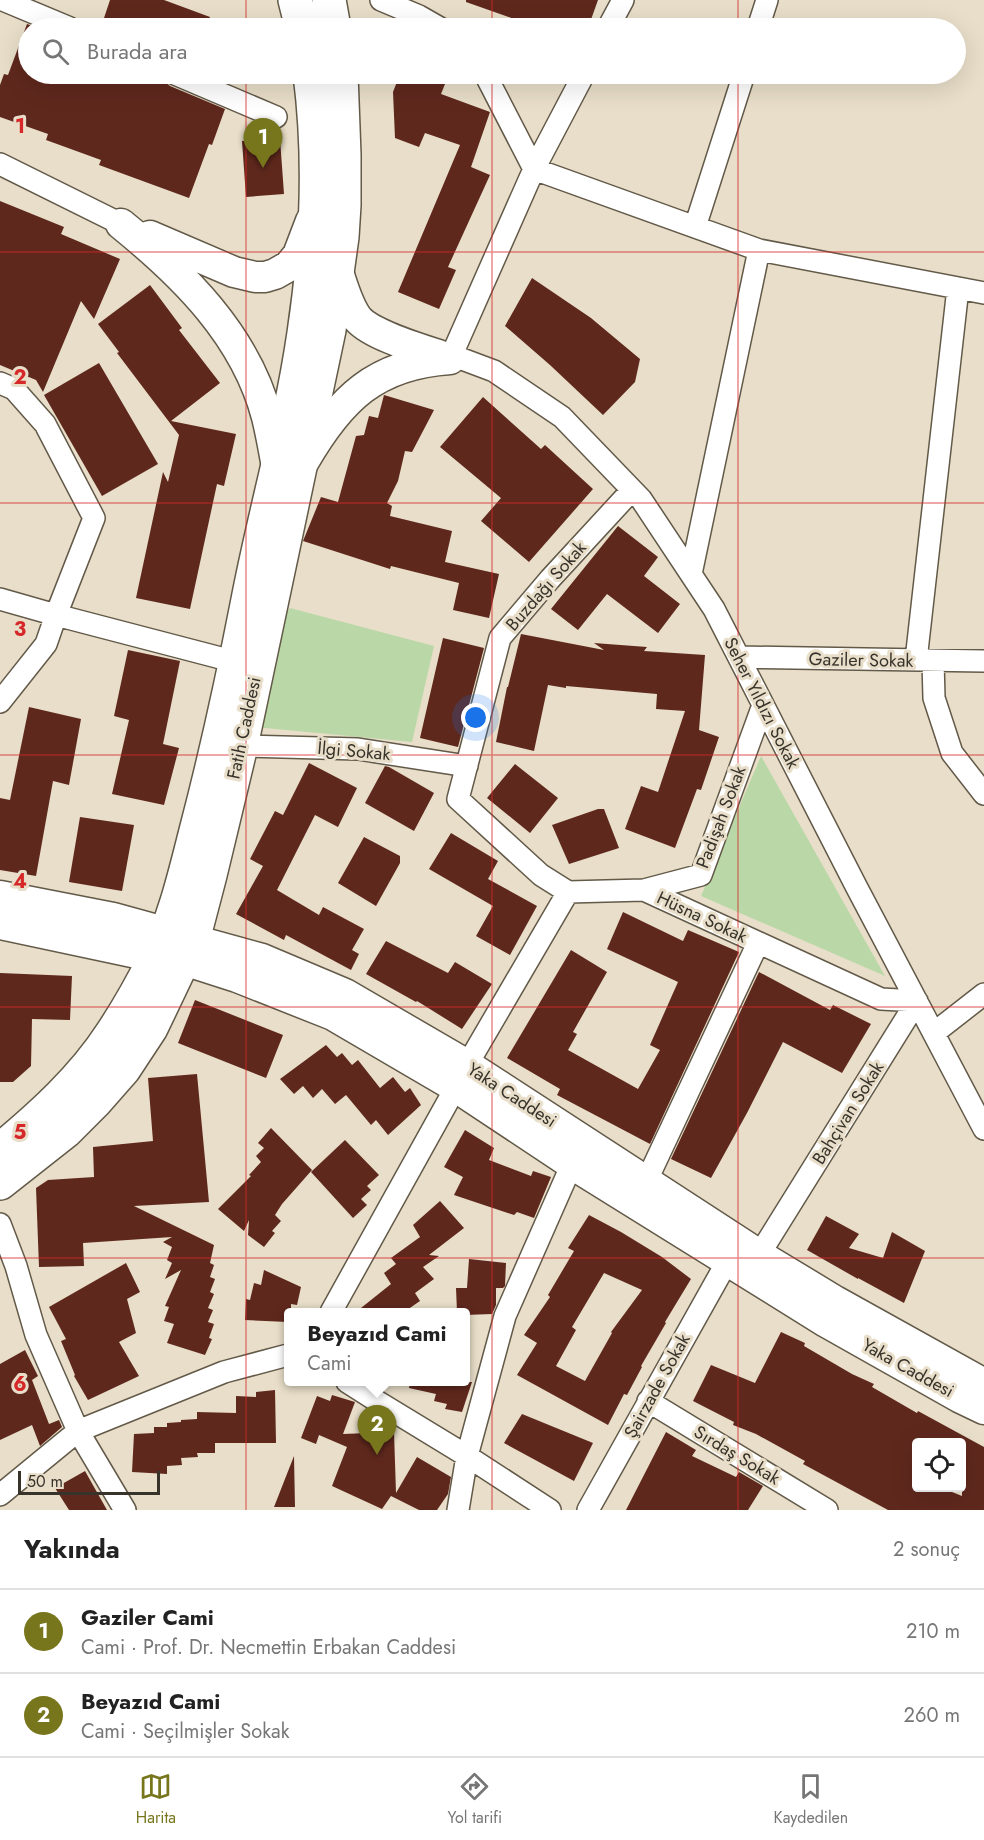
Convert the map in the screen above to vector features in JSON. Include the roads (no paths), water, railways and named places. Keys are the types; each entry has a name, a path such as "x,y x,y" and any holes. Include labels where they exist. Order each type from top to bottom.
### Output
{"main road":[{"path":"295,0 300,18"},
{"path":"329,0 332,18"},
{"path":"311,84 316,142 330,204"},
{"path":"330,204 344,144 341,84"},
{"name":"Fatih Caddesi","path":"0,1150 50,1105 85,1068 175,948 177,903 199,821 236,662 255,561 322,369 342,237 330,204"},
{"name":"Fatih Caddesi","path":"0,1183 66,1131 124,1069 151,1028 175,948 210,875 240,746 289,467 313,258 330,204"}],"street":[{"path":"3,0 46,18"},
{"path":"381,0 422,18"},
{"path":"613,18 623,0"},
{"path":"761,18 767,0"},
{"path":"198,84 276,117"},
{"path":"490,84 534,169 759,250 984,292"},
{"path":"450,359 534,169 579,84"},
{"path":"695,227 741,84"},
{"path":"0,164 121,224 234,272 255,277 265,277 284,270 294,261 307,235 330,204"},
{"path":"121,224 157,253 201,297 222,325 240,354 257,389 289,467 316,441 347,400 367,384 389,371 450,359"},
{"path":"691,574 759,250"},
{"path":"338,272 354,312 365,325 382,334 450,359"},
{"path":"958,288 924,661 952,753 984,794"},
{"name":"Seher Yıldızı Sokak","path":"450,359 462,359 494,371 562,417 640,499 714,609 984,1129"},
{"path":"0,382 14,389 45,423 94,518 46,644 0,702"},
{"name":"Buzdağı Sokak","path":"568,892 541,874 458,799 500,638 550,579 632,490"},
{"path":"0,599 236,662"},
{"name":"Gaziler Sokak","path":"739,657 984,661"},
{"name":"Padişah Sokak","path":"644,890 701,875 763,705"},
{"name":"İlgi Sokak","path":"240,746 358,749 467,766"},
{"name":"Hüsna Sokak","path":"568,892 644,890 880,999 917,1001"},
{"path":"333,1308 462,1076 568,892"},
{"name":"Yaka Caddesi","path":"0,896 113,918 237,977 333,1015 462,1076 646,1182 759,1255 835,1300 984,1384"},
{"name":"Yaka Caddesi","path":"0,924 175,948"},
{"path":"646,1182 758,943"},
{"path":"934,1033 984,994"},
{"name":"Bahçivan Sokak","path":"759,1255 917,1001"},
{"name":"Yaka Caddesi","path":"462,1076 572,1164 826,1322 984,1409"},
{"path":"458,1510 467,1456 505,1317 572,1164"},
{"path":"0,1224 16,1266 36,1335 78,1431 125,1510"},
{"name":"Şairzade Sokak","path":"588,1510 727,1262"},
{"path":"0,1495 78,1431 224,1372 284,1356"},
{"path":"353,1386 550,1510"},
{"name":"Sırdaş Sokak","path":"648,1401 827,1510"}],"place":[{"name":"Gaziler Cami","path":"263,168"},
{"name":"Beyazıd Cami","path":"377,1455"}]}
